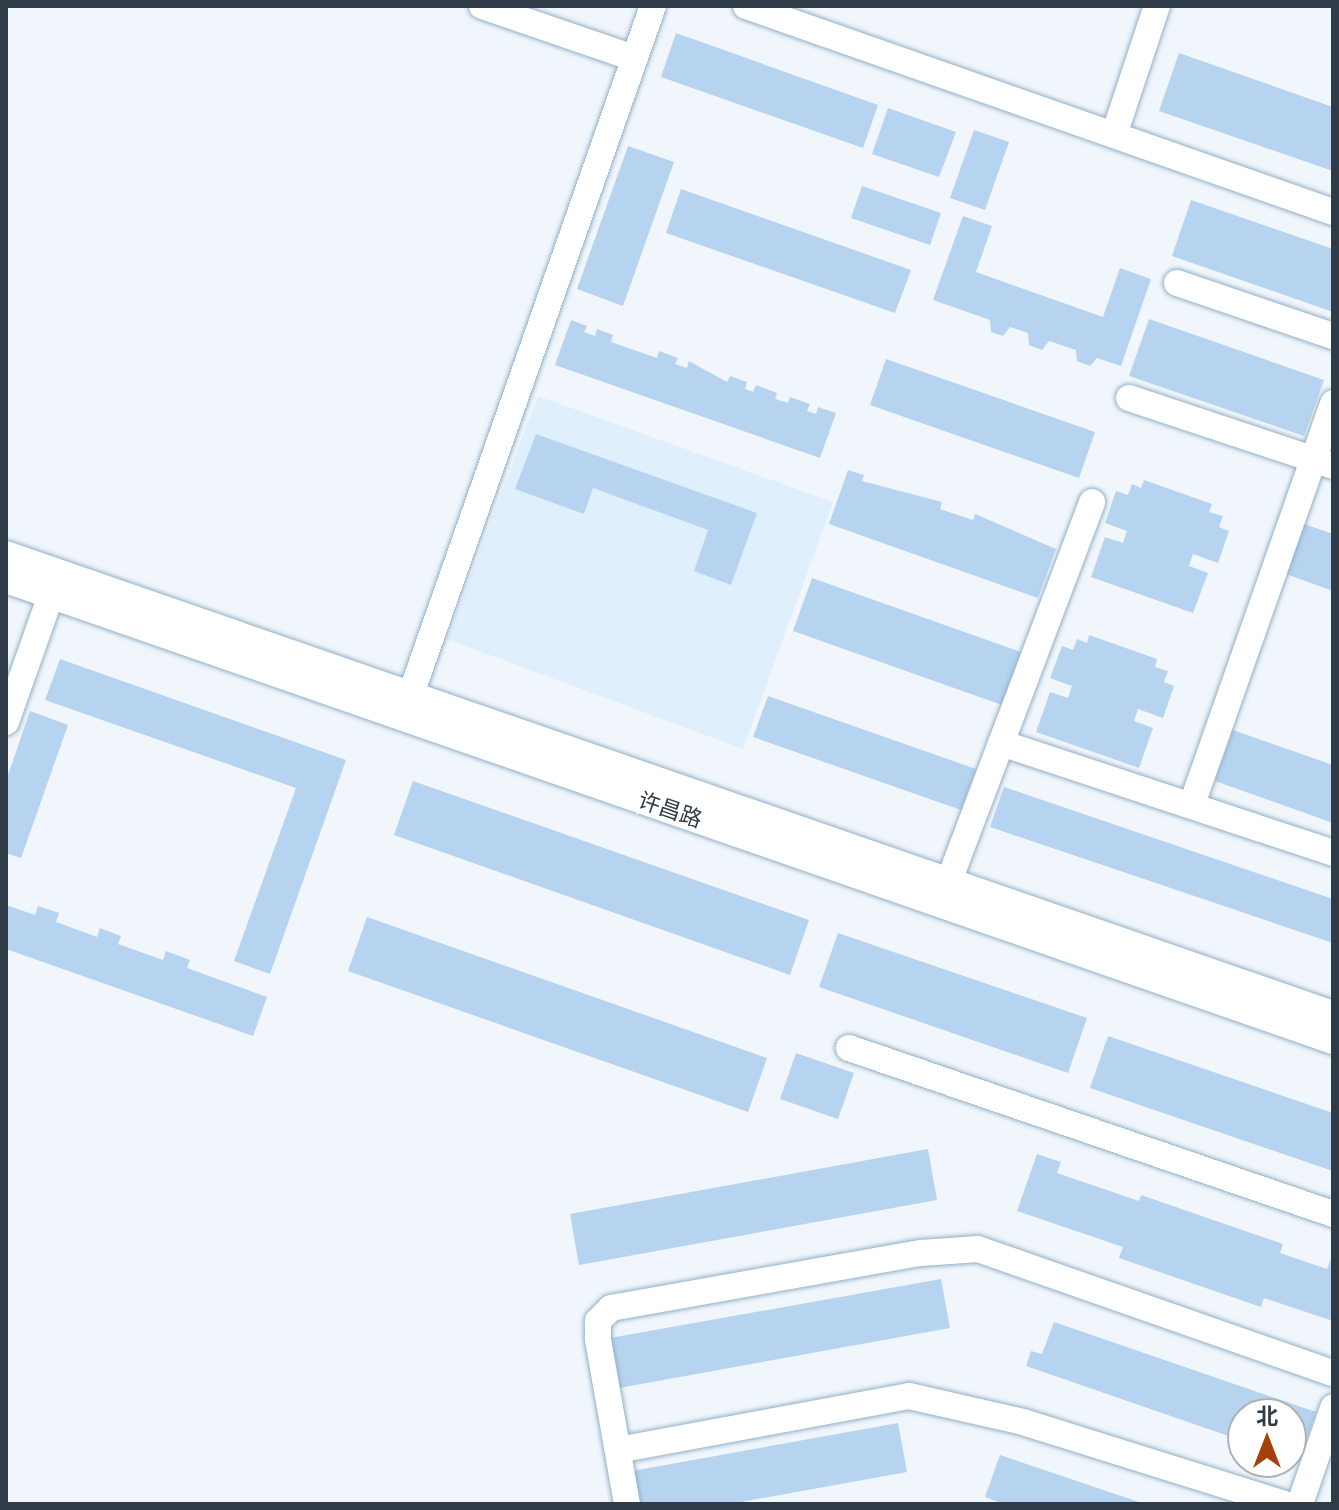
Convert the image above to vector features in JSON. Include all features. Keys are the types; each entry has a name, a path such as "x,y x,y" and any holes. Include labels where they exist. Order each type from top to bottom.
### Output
{"street":[{"path":"482,6 634,58"},
{"path":"411,694 653,6"},
{"path":"746,6 1333,212"},
{"path":"1114,135 1157,6"},
{"path":"1177,283 1333,336"},
{"path":"1129,398 1323,463"},
{"path":"1192,804 1323,463 1333,403"},
{"path":"949,881 1092,502"},
{"name":"许昌路","path":"6,554 1333,1014"},
{"name":"许昌路","path":"6,580 1333,1041"},
{"path":"6,722 51,595"},
{"path":"1001,743 1333,853"},
{"path":"849,1048 1333,1214"},
{"path":"627,1504 598,1339 598,1321 611,1308 957,1248 978,1249 1333,1373"},
{"path":"618,1450 909,1396 1023,1422 1284,1504"},
{"path":"1300,1504 1333,1408"}],"shaded area":[{"path":"538,396 833,502 743,749 447,639"}],"building":[{"path":"676,33 878,105 863,148 661,77"},
{"path":"1179,53 1333,107 1333,171 1159,111"},
{"path":"888,108 956,132 939,177 872,154"},
{"path":"974,130 1009,142 985,210 950,198"},
{"path":"628,146 674,162 623,306 577,289"},
{"path":"862,186 941,213 930,245 851,218"},
{"path":"681,189 911,270 895,313 666,233"},
{"path":"1191,200 1333,249 1333,312 1172,256"},
{"path":"963,216 992,226 976,272 1103,317 1120,268 1151,279 1121,366 1097,358 1090,366 1077,361 1076,350 1049,341 1042,350 1029,345 1028,333 1010,327 1003,336 991,332 990,320 933,300"},
{"path":"1149,319 1324,380 1304,436 1129,376"},
{"path":"571,320 587,326 584,332 595,336 597,329 613,335 611,342 657,358 659,351 678,358 675,364 687,368 689,361 727,382 730,376 747,382 745,389 753,392 756,385 777,393 775,399 788,403 790,397 810,404 807,411 816,414 818,407 836,413 820,458 555,365"},
{"path":"886,359 1095,432 1079,478 870,405"},
{"path":"536,434 757,513 731,585 694,571 708,530 593,488 584,514 515,489"},
{"path":"848,470 864,475 862,481 942,502 940,509 973,520 975,514 1056,549 1038,598 829,524"},
{"path":"1144,480 1212,504 1209,512 1223,516 1219,527 1229,531 1218,563 1193,554 1189,566 1208,573 1193,613 1091,577 1105,537 1123,543 1127,531 1105,523 1116,491 1128,495 1132,484 1141,488"},
{"path":"1304,524 1333,534 1333,591 1286,574"},
{"path":"812,578 1021,652 1002,705 793,631"},
{"path":"1089,635 1157,659 1155,667 1168,671 1164,682 1174,686 1163,718 1138,709 1134,721 1153,728 1139,768 1036,732 1050,692 1068,698 1072,686 1050,678 1062,646 1073,650 1077,639 1087,643"},
{"path":"60,659 346,760 270,974 234,961 296,788 45,700"},
{"path":"768,696 976,769 961,810 753,737"},
{"path":"30,711 68,725 21,858 6,853 6,781"},
{"path":"1233,730 1333,765 1333,823 1215,781"},
{"path":"413,781 809,920 790,975 394,835"},
{"path":"1004,787 1333,899 1333,943 990,827"},
{"path":"6,905 35,915 38,906 59,913 56,922 97,937 100,928 121,936 118,944 163,960 166,951 190,960 187,968 267,997 253,1036 6,949"},
{"path":"367,917 767,1058 748,1112 348,971"},
{"path":"838,933 1087,1018 1068,1073 819,987"},
{"path":"1108,1036 1333,1113 1333,1171 1090,1088"},
{"path":"796,1053 854,1073 838,1119 780,1099"},
{"path":"928,1149 937,1200 579,1265 570,1214"},
{"path":"1037,1154 1061,1162 1057,1173 1139,1201 1141,1195 1283,1244 1280,1253 1327,1269 1333,1253 1333,1321 1264,1298 1261,1307 1119,1258 1123,1247 1017,1211"},
{"path":"941,1279 950,1328 619,1388 610,1338"},
{"path":"1054,1322 1275,1398 1227,1398 1227,1435 1026,1366 1031,1351 1042,1354"},
{"path":"1307,1409 1316,1412 1307,1437"},
{"path":"898,1423 907,1472 730,1504 637,1504 632,1471"},
{"path":"1000,1455 1142,1504 1004,1504 985,1497"}]}
